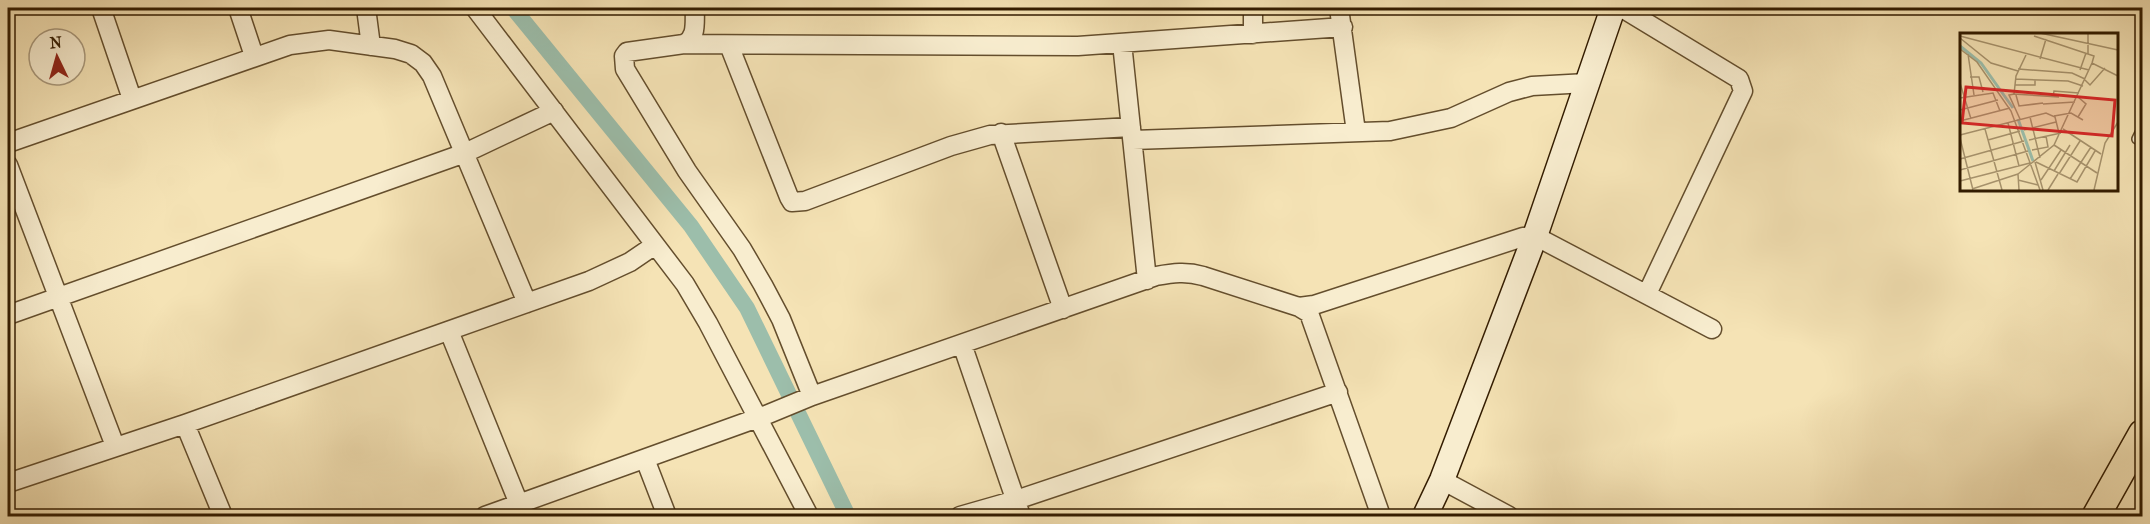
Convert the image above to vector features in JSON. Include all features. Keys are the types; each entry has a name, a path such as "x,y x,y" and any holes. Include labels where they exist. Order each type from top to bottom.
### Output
{"main road":[{"path":"2096,516 2142,434"}],"street":[{"path":"101,8 132,99"},
{"path":"238,8 254,56"},
{"path":"366,8 371,46"},
{"path":"475,8 685,284 763,417 809,516"},
{"path":"684,44 692,39 695,8"},
{"path":"1253,8 1253,34"},
{"path":"1339,8 1356,132"},
{"path":"1425,516 1442,480 1535,236 1613,8"},
{"path":"1622,8 1739,79 1743,91 1647,294"},
{"path":"809,398 781,319 742,249 687,171 626,69 624,56 627,52 684,44 1027,46 1122,43 1343,27"},
{"path":"8,142 290,45 329,40 411,54 423,63 432,76 527,303"},
{"path":"1122,43 1147,280"},
{"path":"729,45 792,202 805,201 951,146 1001,134 1390,131 1434,123 1469,111 1509,92 1532,86 1587,83"},
{"path":"8,315 465,153 554,111"},
{"path":"1001,134 1063,309"},
{"path":"8,165 115,446"},
{"path":"1299,307 1314,305 1523,237 1535,236 1712,329"},
{"path":"8,483 185,424 589,281 630,262 655,245"},
{"path":"485,516 763,417 809,398 1063,309 1147,280 1169,274 1191,272 1299,307 1309,313 1381,516"},
{"path":"449,331 519,504"},
{"path":"963,344 1019,508"},
{"path":"960,516 1019,508 1338,392"},
{"path":"185,424 223,516"},
{"path":"645,459 667,516"},
{"path":"1442,480 1509,516"}],"lane":[{"path":"2136,139 2142,129"}],"waterway":[{"path":"513,8 691,226 747,308 848,516"}]}
